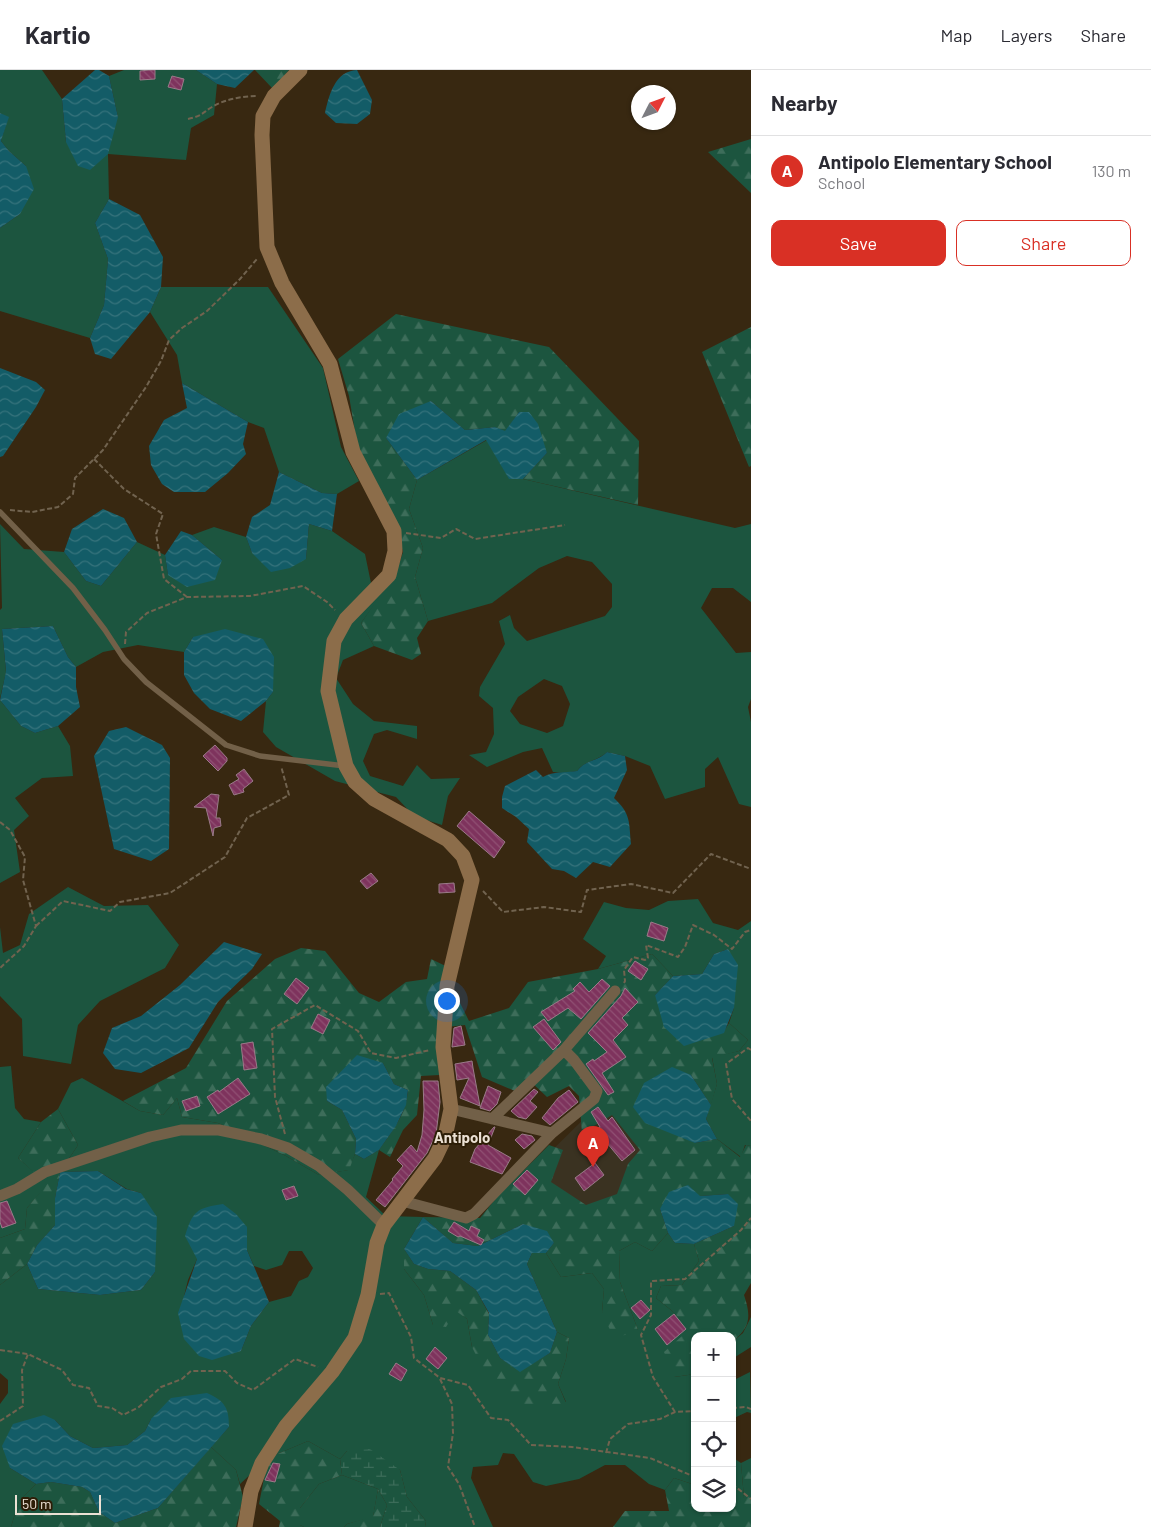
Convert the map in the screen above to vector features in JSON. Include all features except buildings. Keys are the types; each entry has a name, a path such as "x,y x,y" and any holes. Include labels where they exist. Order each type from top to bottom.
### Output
{"street":[{"path":"245,1527 251,1491 262,1463 286,1426 332,1372 355,1338 368,1296 377,1243 384,1226 435,1158 445,1137 451,1109 443,1047 447,986 472,880 463,856 448,840 374,799 355,782 346,766 328,691 334,640 346,619 389,574 395,551 394,531 353,452 330,364 282,283 267,247 262,135 263,116 274,96 300,70"},
{"path":"492,1120 564,1050 615,991"},
{"path":"402,1201 466,1218 474,1214 552,1134 594,1099 597,1091 574,1060 564,1050"},
{"path":"451,1109 552,1134"},
{"path":"0,1196 17,1189 45,1172 150,1137 181,1130 219,1130 261,1139 288,1148 319,1166 348,1190 384,1226"}],"lane":[{"path":"0,512 73,588 124,658 146,682 226,745 260,756 346,766"}],"path":[{"path":"188,120 199,116 211,107 227,101 247,96 274,96"},
{"path":"8,510 32,512 58,507 73,494 75,478 103,450 146,387 161,361 169,340 223,297 267,247"},
{"path":"94,458 124,489 163,514 156,534 164,579 186,597"},
{"path":"394,531 441,538 456,529 475,539 565,525"},
{"path":"124,658 126,632 146,613 186,597 250,596 303,586 327,602 346,619"},
{"path":"0,968 24,946 36,926 63,901 110,912 120,902 170,893 225,857 247,818 289,795 278,758"},
{"path":"0,822 10,830 25,857 23,880 36,926"},
{"path":"472,880 503,912 544,907 581,912 587,890 631,884 673,892 711,854 751,869"},
{"path":"615,991 625,981 624,970 633,957 646,960 648,958 646,945 678,957 685,947 692,926 714,935 732,949 745,932 751,930"},
{"path":"288,1148 275,1097 272,1030 314,1005 358,1031 372,1053 396,1058 443,1047"},
{"path":"751,1050 748,1048 726,1064 732,1099 751,1121"},
{"path":"675,1412 653,1377 641,1335 651,1314 651,1281 685,1279 751,1218"},
{"path":"368,1296 389,1293 411,1337 414,1358 440,1378 468,1385 491,1418 508,1420 531,1445 572,1447 650,1458 691,1476"},
{"path":"0,1350 28,1354 62,1370 73,1385 89,1388 98,1406 112,1408 123,1416 139,1407 162,1387 182,1379 191,1371 225,1371 237,1383 253,1390 295,1359 332,1372"},
{"path":"0,1421 23,1406 22,1370 28,1354"},
{"path":"440,1378 452,1404 453,1433 448,1467 459,1484 475,1527"},
{"path":"736,1408 746,1407 751,1409"},
{"path":"606,1453 610,1439 628,1424 660,1419 675,1412 691,1411"},
{"path":"736,1487 751,1499"}],"shaded area":[{"path":"603,1100 660,1159 584,1234 527,1175"}],"green space":[{"path":"0,70 42,70 62,99 66,142 118,117 109,76 124,70 196,70 217,84 214,115 191,128 186,160 108,154 109,199 95,223 108,259 104,305 90,338 0,311 0,228 20,214 26,166 1,141 8,118 0,113"},
{"path":"255,70 289,70 273,89"},
{"path":"751,139 751,193 708,152"},
{"path":"161,287 268,287 323,368 341,447 359,481 337,494 322,493 279,472 264,428 248,422 182,383 177,355 150,312"},
{"path":"396,314 549,347 639,441 638,505 523,479 547,453 519,412 505,432 495,427 465,430 431,401 386,438 417,480 409,509 423,548 415,577 428,621 417,638 421,654 412,660 374,646 361,623 396,573 403,552 394,517 359,455 349,396 338,359"},
{"path":"751,327 751,466 749,467 702,352"},
{"path":"487,440 509,478 523,479 735,528 751,524 751,602 733,588 712,588 701,608 736,653 751,652 751,699 748,707 751,722 751,807 739,804 718,757 705,769 705,787 665,799 650,766 625,756 607,752 580,767 577,771 564,773 553,772 542,748 523,752 487,767 469,755 486,752 494,734 493,708 479,696 480,687 505,644 499,621 510,615 514,628 527,641 605,616 612,607 612,584 592,562 567,556 539,568 492,603 428,621 415,577 423,548 409,509 417,480","holes":["544,679 562,686 570,704 563,726 547,733 520,724 510,711 518,697"]},
{"path":"0,524 24,549 64,552 86,581 101,586 137,542 165,555 168,575 222,560 192,535 214,527 246,537 252,553 306,559 309,524 332,531 365,554 371,583 383,593 361,623 374,646 343,660 336,678 353,704 374,721 417,726 417,739 387,730 374,734 363,761 370,776 403,786 417,765 431,779 460,778 448,796 442,825 414,816 396,797 335,781 276,747 263,732 266,701 273,692 193,637 184,652 138,645 103,652 76,667 68,657 53,626 2,629 6,672 0,698 0,610 2,608"},
{"path":"0,700 21,726 35,733 58,726 70,746 73,776 42,778 15,798 29,816 14,830 20,872 0,883"},
{"path":"68,887 104,906 148,905 179,945 165,968 100,1001 78,1025 71,1064 23,1056 22,1019 0,996 0,927 3,953 20,945 29,914"},
{"path":"698,899 713,923 738,930 751,921 751,1146 745,1145 741,1157 717,1139 706,1119 717,1084 712,1057 739,1051 748,1040 729,1023 734,1008 728,949 714,954 702,974 673,976 652,954 598,969 606,956 583,939 604,902 626,908 649,910 668,901"},
{"path":"301,948 325,951 359,993 379,1002 406,982 427,979 431,959 454,970 451,985 469,1021 509,1008 528,982 598,969 652,954 673,976 655,995 723,1033 729,1023 748,1040 739,1051 712,1058 717,1084 711,1105 691,1075 695,1143 717,1139 740,1157 746,1145 751,1146 751,1283 744,1295 748,1309 748,1321 743,1331 736,1339 736,1332 691,1332 691,1375 674,1377 664,1352 690,1329 656,1298 661,1286 682,1285 699,1261 694,1244 734,1226 728,1194 700,1196 660,1209 668,1233 652,1251 635,1242 619,1251 620,1282 638,1330 614,1339 602,1312 604,1289 592,1273 561,1277 546,1253 554,1243 523,1224 478,1246 453,1243 423,1217 480,1218 497,1197 549,1145 563,1150 551,1182 586,1205 617,1194 628,1164 640,1150 612,1115 582,1133 579,1096 569,1086 547,1097 529,1080 515,1091 482,1077 465,1025 438,1028 439,1075 421,1076 417,1115 403,1130 390,1157 379,1150 402,1115 408,1090 394,1084 383,1063 327,1101 342,1110 356,1139 355,1154 349,1170 319,1175 286,1156 218,1123 182,1117 177,1098 163,1115 140,1111 123,1101 186,1068 227,1001 275,959"},
{"path":"11,1066 15,1108 24,1119 41,1122 18,1158 48,1184 27,1208 25,1229 0,1238 0,1067"},
{"path":"82,1078 140,1111 163,1115 177,1098 182,1117 218,1123 286,1156 319,1175 348,1170 355,1154 364,1159 379,1150 366,1197 386,1216 423,1217 404,1249 404,1269 424,1295 433,1325 456,1310 467,1319 472,1347 566,1402 558,1384 566,1359 569,1338 557,1332 527,1264 532,1253 546,1253 561,1277 592,1273 604,1289 602,1312 638,1330 620,1282 619,1251 635,1242 652,1251 668,1233 675,1243 694,1244 699,1261 682,1285 661,1286 656,1298 691,1329 674,1377 691,1375 691,1484 674,1478 665,1490 649,1484 625,1465 605,1465 579,1479 546,1486 533,1482 514,1454 503,1453 498,1465 473,1467 471,1478 493,1527 425,1527 426,1521 407,1497 400,1470 347,1451 340,1459 308,1441 268,1458 240,1484 236,1470 211,1447 229,1427 151,1419 145,1431 127,1445 93,1448 70,1436 55,1420 10,1468 36,1484 19,1501 11,1527 0,1527 0,1404 8,1393 8,1380 0,1373 0,1285 27,1264 38,1289 100,1295 141,1290 155,1272 155,1250 141,1193 127,1189 98,1171 60,1172 78,1145 58,1109 71,1083","holes":["247,1227 247,1250 254,1266 266,1270 282,1265 289,1251 302,1251 313,1268 308,1277 299,1281 291,1296 269,1302 251,1326 241,1351 184,1296 188,1280 197,1259"]},
{"path":"58,1109 78,1145 60,1172 55,1198 55,1225 37,1245 27,1264 0,1285 0,1238 25,1229 27,1208 47,1184 18,1158 41,1122"},
{"path":"404,1249 414,1264 428,1269 450,1271 476,1290 489,1314 488,1335 500,1358 520,1371 550,1353 557,1332 569,1338 566,1359 558,1384 566,1403 551,1408 522,1404 490,1383 472,1347 467,1319 456,1311 446,1327 433,1325 424,1295 404,1269"},
{"path":"751,1317 751,1347 736,1356 736,1339 743,1333"},
{"path":"750,1372 751,1413 747,1412 736,1417 736,1379"},
{"path":"308,1441 340,1459 342,1475 319,1484 300,1508 300,1525 304,1527 279,1527 280,1521 259,1504 268,1458"},
{"path":"211,1447 236,1470 243,1497 236,1527 11,1527 19,1501 36,1484 51,1482 82,1487 90,1492 99,1512 115,1523 158,1508"},
{"path":"370,1449 400,1470 407,1497 426,1521 425,1527 380,1527 387,1505 378,1489 342,1475 340,1459 347,1451"},
{"path":"751,1458 751,1527 613,1527 625,1511 669,1511 665,1490 674,1478 691,1484 691,1512 736,1512 736,1498 744,1498 741,1463"},
{"path":"736,1460 741,1463 744,1498 736,1498"},
{"path":"342,1475 378,1489 373,1517 347,1524 344,1527 304,1527 300,1525 300,1508 319,1484"},
{"path":"378,1489 387,1505 380,1527 344,1527 347,1524 373,1516"}],"water":[{"path":"95,70 99,70 109,76 118,117 108,154 90,170 78,166 66,142 62,99"},
{"path":"196,70 254,70 235,88 217,84"},
{"path":"357,70 372,100 370,114 357,124 336,123 325,113 331,92 338,79 349,71"},
{"path":"0,113 9,117 1,141 26,166 34,189 20,214 0,228"},
{"path":"109,199 140,215 163,257 161,287 150,312 111,359 95,354 90,338 104,305 108,259 95,223"},
{"path":"0,368 36,382 45,390 36,407 3,456 0,457"},
{"path":"182,383 248,422 243,444 246,454 228,473 205,492 174,492 162,484 151,465 149,446 164,420 187,408"},
{"path":"431,401 465,430 495,427 505,431 519,412 529,412 538,424 547,453 523,479 509,479 486,440 417,480 386,438 399,414"},
{"path":"279,472 322,493 337,494 332,531 309,524 306,559 290,568 271,572 252,553 246,537 252,517 270,505"},
{"path":"103,509 124,518 137,542 101,586 86,581 64,552 72,529"},
{"path":"181,531 192,535 222,560 215,580 187,587 168,575 165,555"},
{"path":"53,626 68,657 76,667 76,687 80,707 58,726 35,733 21,726 0,700 6,671 2,629"},
{"path":"225,629 263,639 274,657 273,692 266,701 241,721 210,709 194,693 184,675 184,652 193,637"},
{"path":"126,727 162,745 170,758 169,849 151,861 114,849 94,756 109,731"},
{"path":"607,752 625,756 627,770 614,798 624,809 628,819 631,844 610,867 593,862 576,878 564,871 552,869 527,842 529,829 502,808 502,797 505,786 536,770 543,777 555,773 577,771 580,767"},
{"path":"224,942 262,954 252,969 218,1002 189,1048 141,1073 115,1069 103,1053 112,1028 141,1016 180,985"},
{"path":"728,949 738,965 734,1008 724,1033 684,1046 664,1027 655,995 673,976 702,974 714,954"},
{"path":"357,1055 383,1063 394,1084 408,1090 406,1105 396,1126 379,1150 364,1159 355,1154 356,1139 342,1110 327,1101 326,1087"},
{"path":"672,1067 691,1075 711,1105 706,1119 717,1139 695,1143 645,1123 633,1107 644,1083"},
{"path":"98,1171 126,1189 141,1193 157,1217 155,1272 141,1290 100,1295 38,1289 27,1264 37,1245 55,1225 55,1198 60,1172"},
{"path":"688,1185 700,1196 728,1194 738,1204 734,1226 694,1244 675,1243 668,1233 660,1209 669,1192"},
{"path":"223,1204 236,1214 247,1227 247,1250 269,1302 251,1326 241,1351 212,1360 199,1356 184,1339 178,1313 197,1259 185,1236 193,1216 201,1209"},
{"path":"423,1217 453,1243 478,1246 523,1224 547,1231 554,1243 546,1253 532,1253 527,1264 557,1332 550,1353 520,1372 500,1358 488,1335 489,1313 476,1290 450,1271 428,1269 414,1264 404,1249"},
{"path":"207,1393 218,1399 225,1406 229,1427 158,1508 115,1523 99,1512 90,1492 82,1487 51,1482 36,1484 10,1468 2,1446 13,1424 44,1415 55,1420 70,1436 93,1448 127,1445 145,1431 151,1419 171,1398"}],"place":[{"name":"Antipolo Elementary School","path":"593,1167"}],"district":[{"name":"Antipolo","path":"462,1137"}]}
